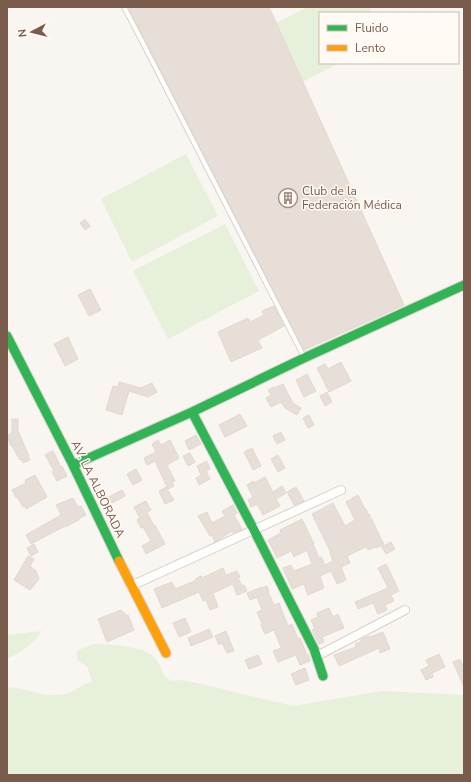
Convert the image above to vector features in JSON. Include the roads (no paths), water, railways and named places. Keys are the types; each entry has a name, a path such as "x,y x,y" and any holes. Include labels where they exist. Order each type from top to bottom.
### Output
{"street":[{"path":"72,465 192,412 304,358 464,285"},
{"name":"AV. LA ALBORADA","path":"7,336 131,586 166,653"},
{"path":"192,412 254,530 317,656 324,676"},
{"path":"131,586 341,490"},
{"path":"317,656 405,610"}],"lane":[{"path":"124,7 304,358"}],"place":[{"name":"Club de la Federación Médica","path":"288,198"}]}
